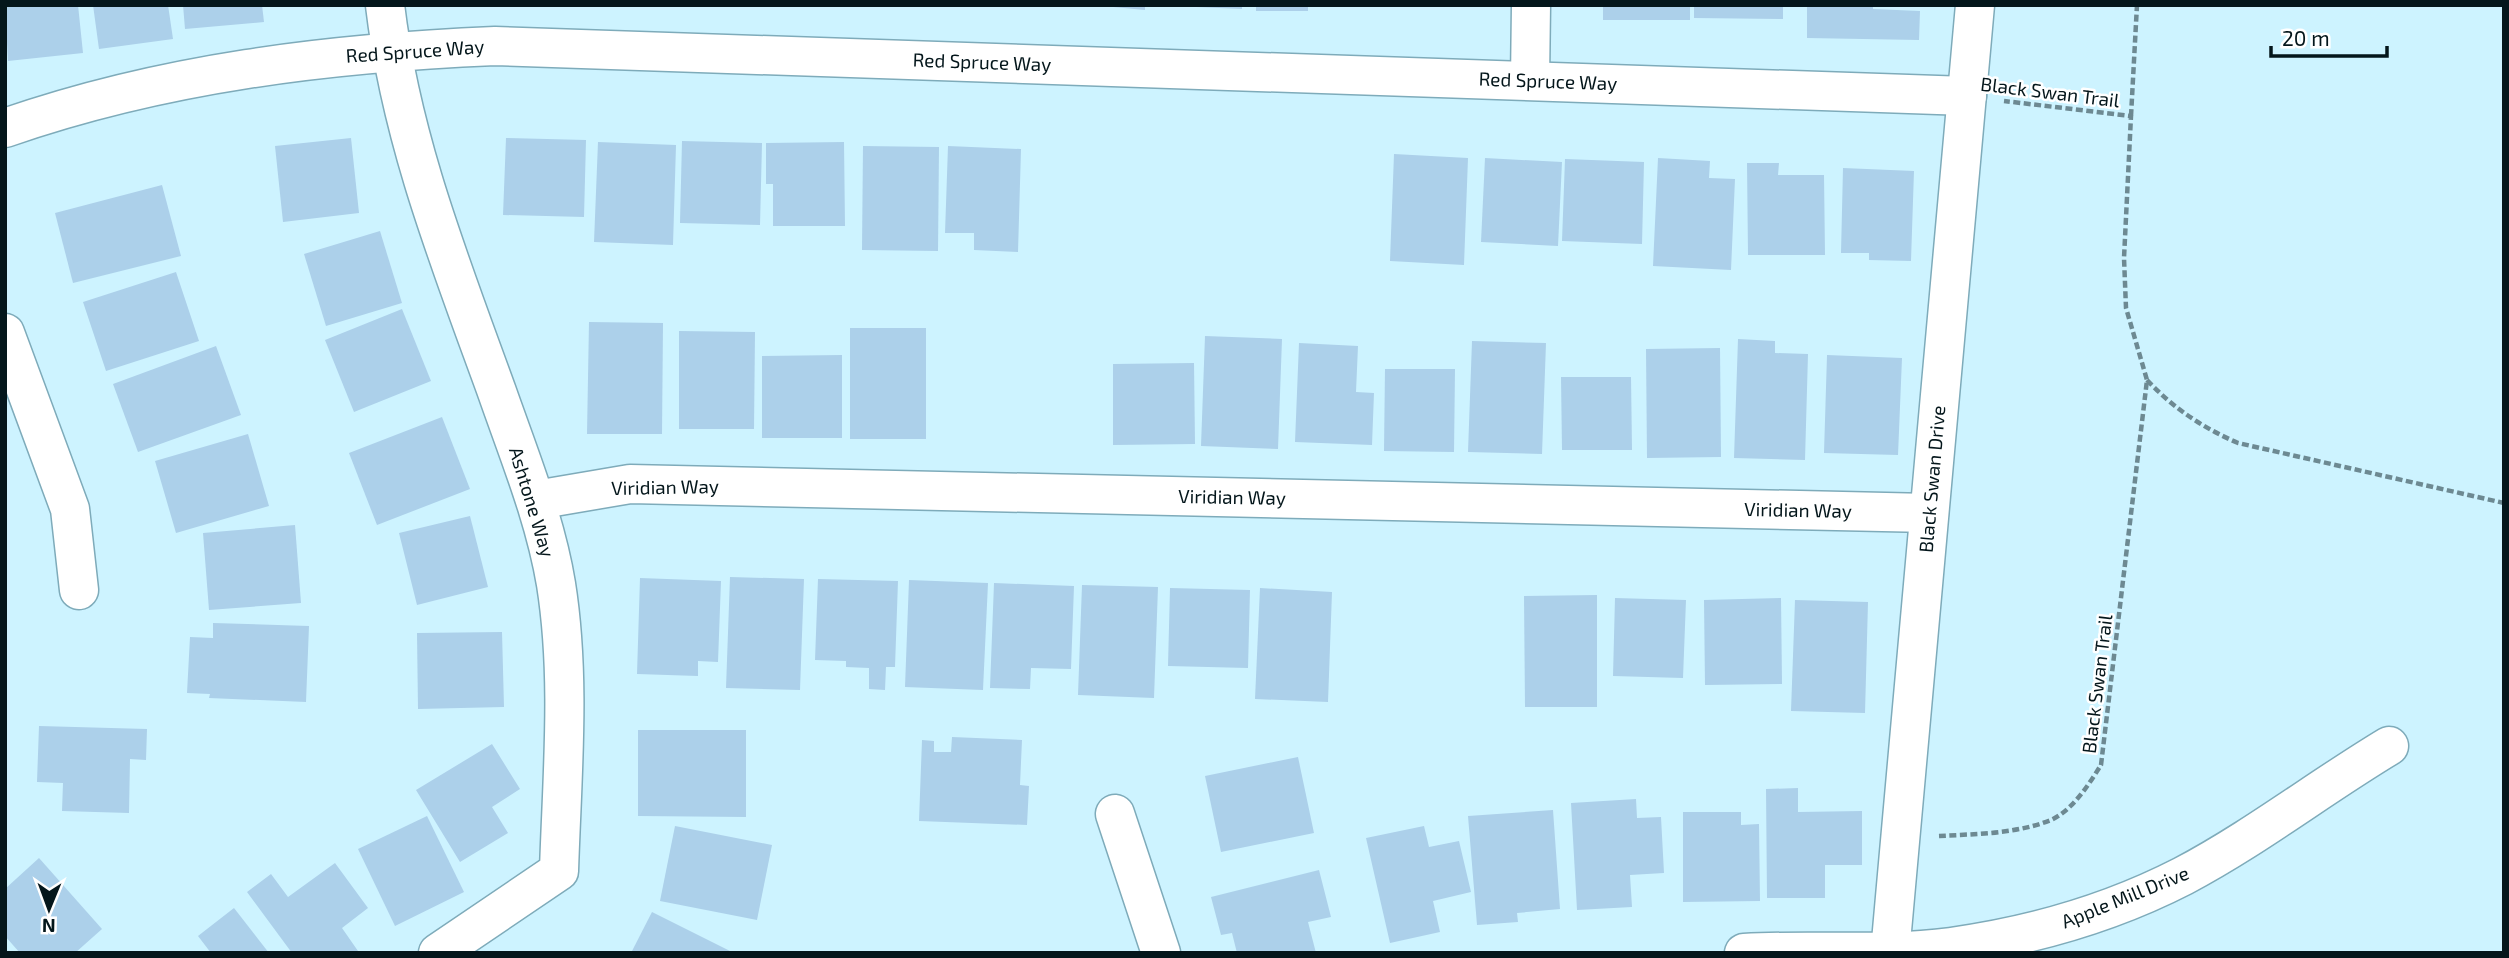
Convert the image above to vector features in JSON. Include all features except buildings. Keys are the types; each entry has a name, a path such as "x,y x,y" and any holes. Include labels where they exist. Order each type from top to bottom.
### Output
{"street":[{"name":"Ashtone Way","path":"385,5 390,50 428,202 536,500 556,584 564,669 559,871 438,953"},
{"path":"1530,80 1531,5"},
{"name":"Black Swan Drive","path":"1890,952 1975,5"},
{"name":"Red Spruce Way","path":"5,128 129,92 268,64 390,50 509,46 1967,96"},
{"path":"5,333 70,509 79,590"},
{"name":"Viridian Way","path":"536,500 630,484 1929,513"},
{"name":"Apple Mill Drive","path":"1744,953 1890,952 1950,947 2040,930 2098,912 2182,877 2260,831 2336,778 2389,746"},
{"path":"1115,814 1161,953"}],"path":[{"name":"Black Swan Trail","path":"1900,839 1995,833 2053,819 2083,793 2101,765 2147,380 2126,308 2124,258 2137,5"},
{"name":"Black Swan Trail","path":"1967,96 2131,116"},
{"name":"Black Swan Trail","path":"2147,380 2169,403 2215,433 2238,443 2504,503"}]}
